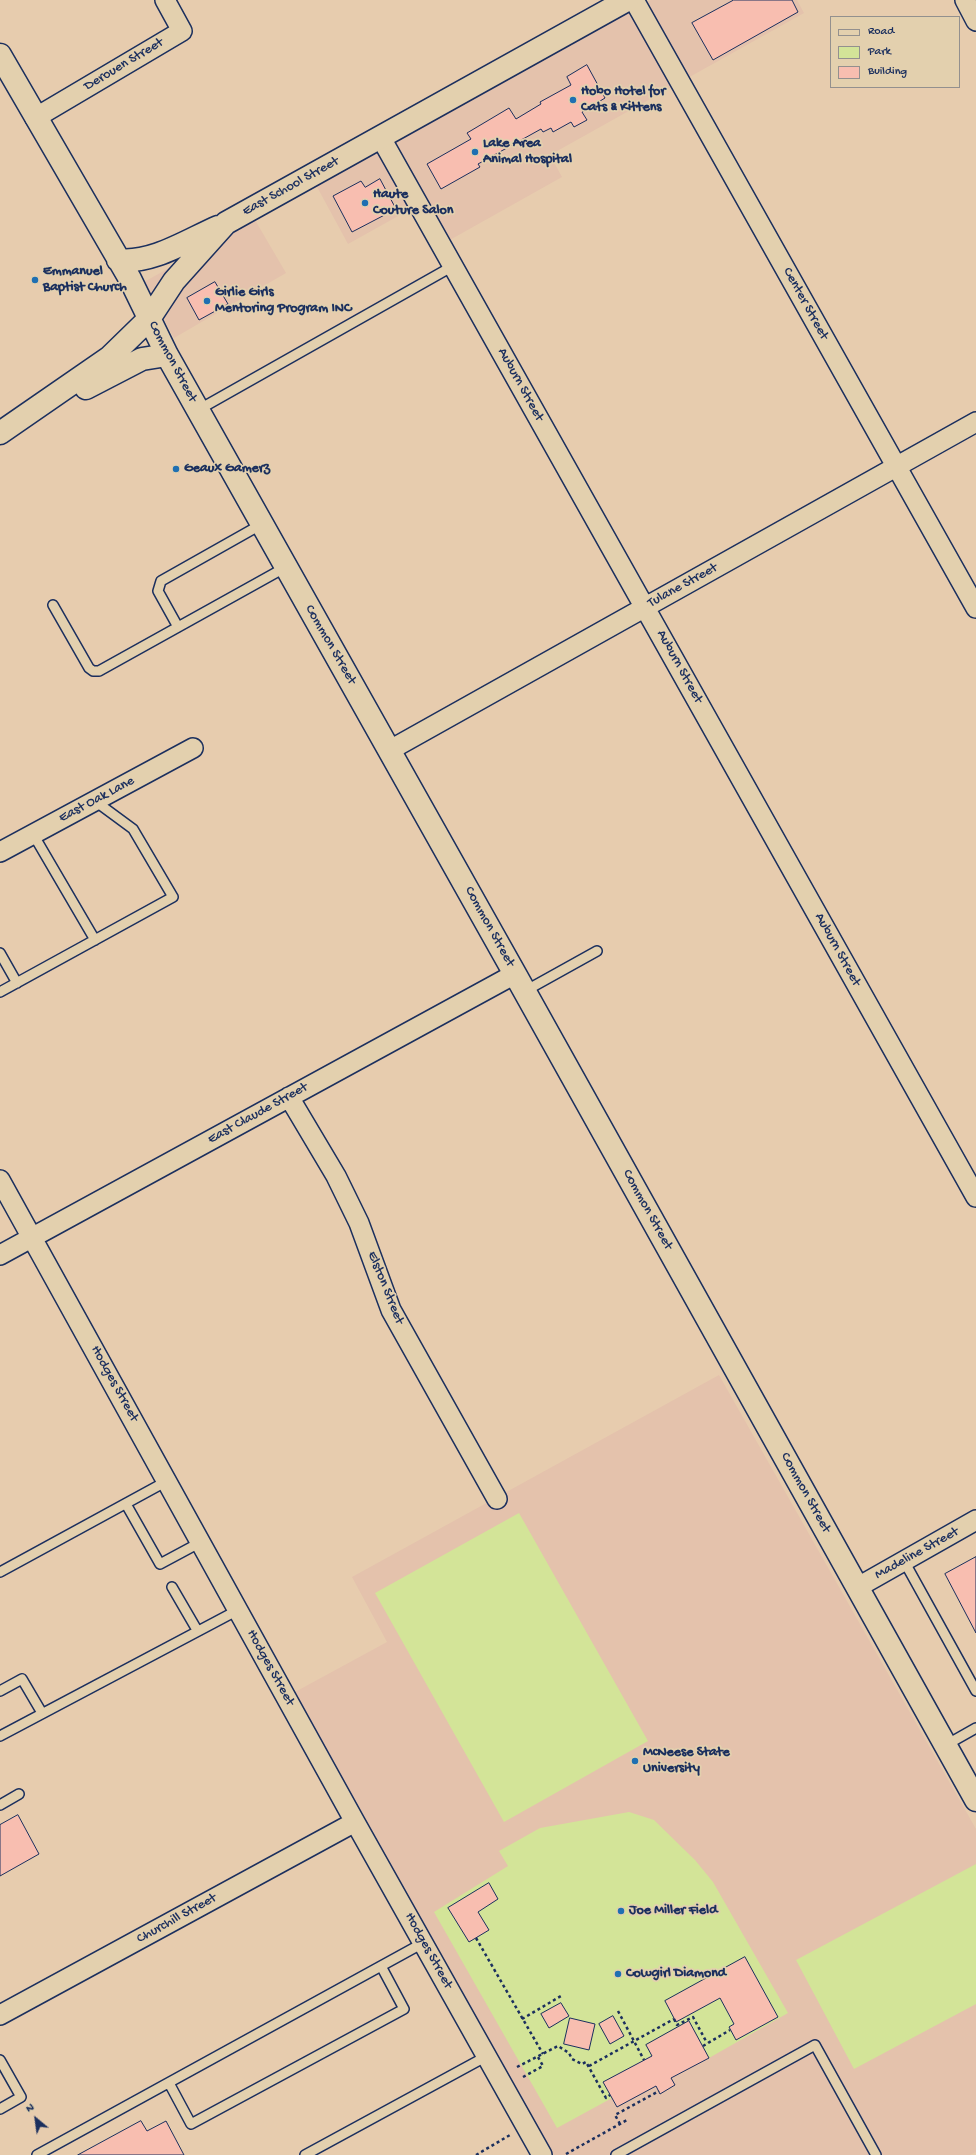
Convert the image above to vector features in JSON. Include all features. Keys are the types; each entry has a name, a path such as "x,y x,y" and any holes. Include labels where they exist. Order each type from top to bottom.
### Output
{"street":[{"name":"Derouen Street","path":"35,118 182,31 165,0"},
{"name":"East School Street","path":"2,432 110,357 149,319 174,281 226,223 627,0"},
{"name":"Center Street","path":"634,0 976,608"},
{"path":"964,0 976,20"},
{"name":"Common Street","path":"0,55 118,260 167,355 520,982 976,1800"},
{"name":"Auburn Street","path":"381,138 976,1197"},
{"path":"118,260 132,262 146,259 226,223"},
{"path":"2,432 142,359 167,355"},
{"name":"Tulane Street","path":"390,750 976,422"},
{"name":"East Oak Lane","path":"0,852 193,748"},
{"name":"East Claude Street","path":"0,1255 289,1098 520,982"},
{"name":"Elston Street","path":"289,1098 310,1130 340,1183 359,1223 391,1310 497,1499"},
{"name":"Hodges Street","path":"0,1180 33,1237 355,1822 542,2155"},
{"name":"Madeline Street","path":"858,1587 976,1520"},
{"name":"Churchill Street","path":"0,2015 355,1822"}],"lane":[{"path":"198,410 453,266"},
{"path":"178,627 158,591 160,581 262,524"},
{"path":"53,605 89,668 93,672 98,671 286,567"},
{"path":"0,992 173,897 133,829 95,801"},
{"path":"33,834 95,940"},
{"path":"520,982 597,951"},
{"path":"0,953 17,983"},
{"path":"0,1572 167,1481"},
{"path":"126,1504 160,1564 200,1542"},
{"path":"904,1561 976,1692"},
{"path":"172,1587 197,1630"},
{"path":"0,1736 197,1630 238,1610"},
{"path":"0,1691 22,1679 42,1713"},
{"path":"946,1745 976,1728"},
{"path":"0,1805 19,1794"},
{"path":"37,2155 423,1943"},
{"path":"169,2083 191,2124 404,2009 381,1966"},
{"path":"616,2155 815,2045 876,2155"},
{"path":"305,2155 487,2056"},
{"path":"0,2060 21,2097 0,2109"}],"path":[{"path":"476,1938 543,2054"},
{"path":"522,2019 561,1996"},
{"path":"618,2012 644,2060"},
{"path":"589,2066 674,2019 677,2025 692,2017 707,2043"},
{"path":"702,2046 730,2030"},
{"path":"517,2067 558,2046 569,2052 572,2059 582,2064 586,2062 606,2098 610,2095"},
{"path":"523,2076 543,2066 538,2057"},
{"path":"620,2124 615,2115 659,2091"},
{"path":"566,2154 627,2120"},
{"path":"476,2155 526,2126"}],"shaded area":[{"path":"651,0 797,0 804,13 550,155 562,177 432,250 409,210 348,244 316,185"},
{"path":"255,220 286,273 174,338 144,282"},
{"name":"McNeese State University","path":"719,1375 976,1829 976,2152 970,2155 554,2155 295,1692 387,1642 352,1577"}],"green space":[{"path":"519,1513 648,1741 504,1822 375,1593"},
{"name":"Cowgirl Diamond","path":"629,1812 654,1820 695,1860 713,1882 788,2013 709,2058 695,2032 603,2082 612,2098 557,2128 434,1912 508,1866 499,1851 540,1828"},
{"path":"976,1864 976,2004 854,2069 796,1960"}],"building":[{"path":"734,0 792,0 798,12 713,60 692,23"},
{"path":"587,65 605,98 582,112 587,120 574,127 571,122 553,132 551,128 543,132 541,129 478,164 480,167 441,189 427,164 471,139 467,133 509,108 516,119 541,104 540,102 571,85 567,77"},
{"name":"Haute Couture Salon","path":"380,179 396,209 352,232 333,196 361,181 365,187"},
{"name":"Girlie Girls Mentoring Program INC","path":"215,282 228,304 199,320 187,298"},
{"path":"976,1557 976,1633 945,1574"},
{"path":"18,1815 39,1854 0,1876 0,1825"},
{"path":"489,1883 498,1899 478,1912 489,1930 469,1942 448,1908"},
{"path":"745,1957 778,2017 736,2040 729,2027 734,2024 720,1998 676,2022 665,2001"},
{"path":"561,2003 569,2016 549,2028 541,2014"},
{"path":"613,2016 624,2036 610,2044 599,2024"},
{"path":"570,2018 595,2024 589,2050 564,2044"},
{"path":"689,2021 709,2058 671,2078 675,2085 660,2094 656,2086 617,2107 603,2082 652,2056 646,2045"},
{"path":"141,2121 147,2131 166,2121 184,2155 78,2155"}],"place":[{"name":"Hobo Hotel for Cats & Kittens","path":"573,100"},
{"name":"Lake Area Animal Hospital","path":"475,152"},
{"name":"Haute Couture Salon","path":"365,203"},
{"name":"Emmanuel Baptist Church","path":"35,280"},
{"name":"Girlie Girls Mentoring Program INC","path":"207,301"},
{"name":"Geaux Gamerz","path":"176,469"},
{"name":"McNeese State University","path":"635,1761"},
{"name":"Joe Miller Field","path":"621,1911"},
{"name":"Cowgirl Diamond","path":"618,1974"}]}
